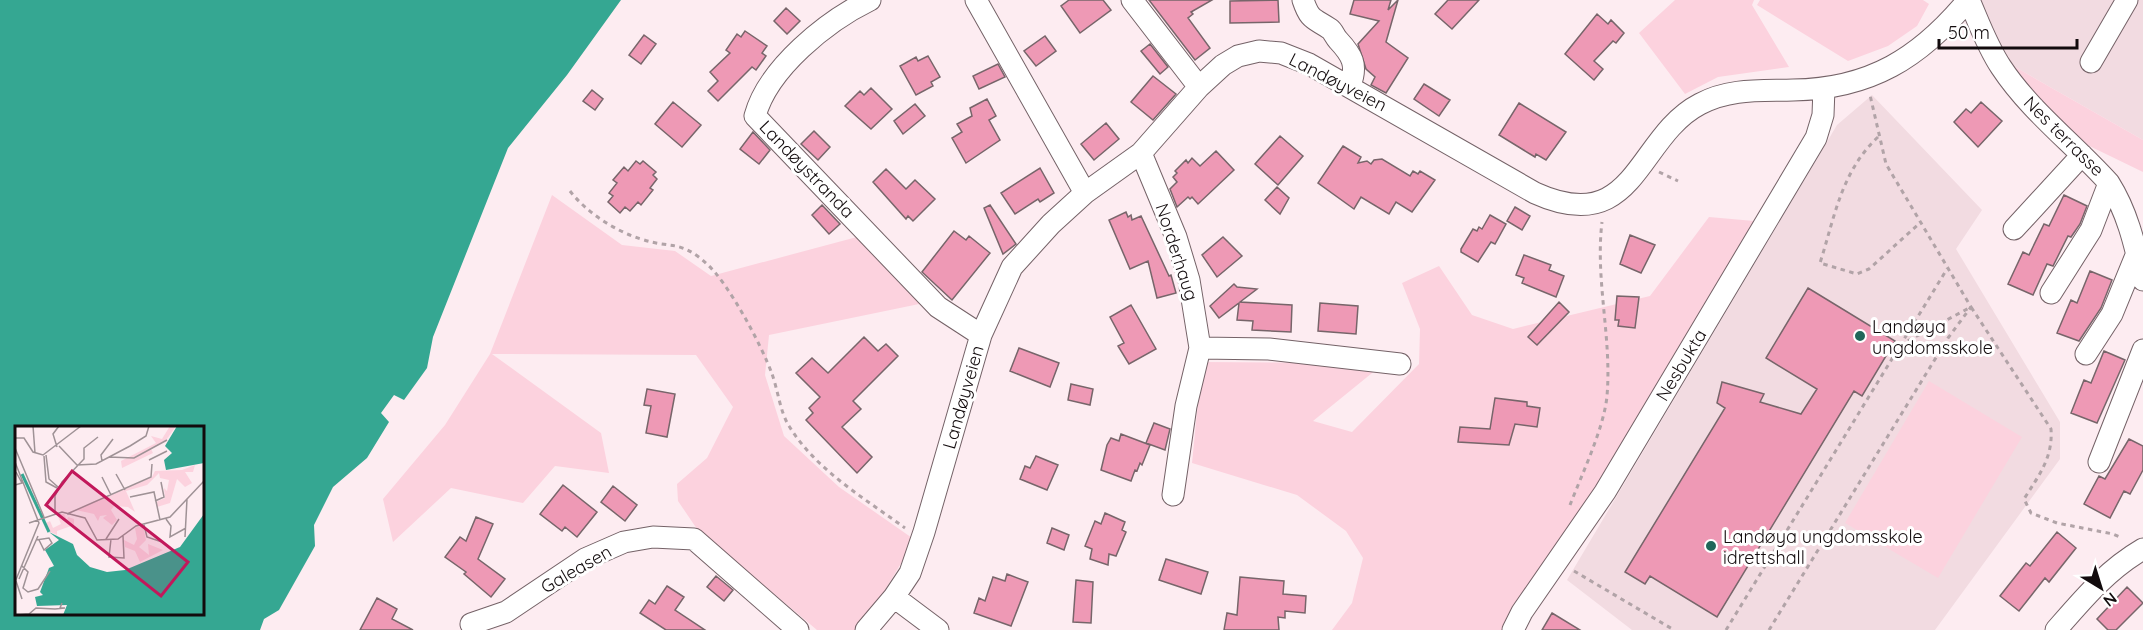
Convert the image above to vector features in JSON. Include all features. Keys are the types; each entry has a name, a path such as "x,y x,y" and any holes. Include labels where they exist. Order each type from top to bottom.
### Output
{"street":[{"name":"Landøystranda","path":"870,0 841,14 796,54 765,93 755,116 938,307 981,335"},
{"path":"976,0 1085,193"},
{"path":"1132,0 1199,87"},
{"path":"1303,0 1308,15 1320,26 1332,30 1350,52 1355,67 1350,85"},
{"name":"Landøyveien","path":"866,630 894,597 910,573 922,540 981,335 1012,267 1051,224 1085,193 1141,153 1199,87 1238,56 1259,51 1281,53 1350,85 1554,202 1573,206 1604,199 1626,184 1671,129 1700,104 1740,90 1824,88 1865,79 1896,66 1920,50 1945,28 1969,0"},
{"name":"Nes terrasse","path":"1969,0 1986,42 2002,68 2024,96 2109,183 2119,198 2137,253 2143,280"},
{"path":"2091,62 2127,0"},
{"name":"Nesbukta","path":"1513,630 1557,561 1579,533 1816,138 1823,115 1824,88"},
{"name":"Norderhaug","path":"1141,153 1182,258 1195,304 1200,348 1186,406 1173,495"},
{"path":"2014,229 2082,155"},
{"path":"2051,293 2091,230 2109,183"},
{"path":"2086,354 2112,314 2137,253"},
{"path":"1200,348 1269,348 1400,364"},
{"path":"2099,462 2143,350"},
{"name":"Galeasen","path":"471,624 506,612 585,559 624,542 653,537 694,539 798,630"},
{"path":"2056,630 2098,581 2119,563 2142,549"},
{"path":"894,597 938,630"}],"path":[{"path":"1865,79 1878,122 1878,137 1886,164 1947,269 2050,429 2052,446 2047,462 2024,499 2031,513 2057,523 2113,534 2142,549"},
{"path":"1878,137 1862,152 1849,172 1820,263 1857,274 1869,269 1921,222"},
{"path":"570,191 595,214 619,230 642,240 684,246 710,266 747,322 771,371 788,424 804,447 838,480 922,540"},
{"path":"1579,533 1570,526 1568,511 1607,398 1607,354 1598,254 1604,199"},
{"path":"1726,630 1947,269"},
{"path":"1900,345 1971,307"},
{"path":"1769,630 1948,338 1971,307"},
{"path":"1557,561 1674,630"}],"shaded area":[{"path":"0,0 621,0 567,75 508,148 433,337 427,368 404,400 394,395 381,413 389,422 367,458 333,487 314,525 315,546 279,610 264,619 260,630 0,630"},
{"path":"1675,0 1754,0 1752,5 1789,67 1718,77 1685,94 1639,33"},
{"path":"1760,0 1923,0 1929,4 1917,26 1888,46 1848,61 1757,5"},
{"path":"1974,0 2143,0 2143,140 2001,59"},
{"path":"2001,59 2143,140 2143,172 2075,139"},
{"name":"Landøya ungdomsskole","path":"1872,95 1982,210 1956,249 2060,422 2060,459 1935,630 1632,630 1567,580 1837,125"},
{"path":"552,195 622,245 675,251 711,276 857,237 924,303 769,335 765,375 784,436 839,487 915,540 861,630 817,630 697,529 678,501 677,484 707,458 733,407 696,355 492,354 601,433 609,473 555,466 523,503 451,488 393,542 383,499 445,425 490,354"},
{"path":"1709,217 1754,221 1512,630 1332,630 1352,603 1363,558 1346,531 1297,495 1192,463 1202,362 1354,363 1377,369 1313,421 1352,432 1419,364 1420,329 1402,283 1439,266 1472,315 1513,329 1650,296"},
{"name":"Landøya ungdomsskole","path":"1929,381 2022,437 1938,578 1845,523"}],"building":[{"path":"1069,0 1103,0 1111,10 1080,33 1061,6"},
{"path":"1149,0 1212,0 1191,12 1193,14 1188,18 1210,48 1195,60"},
{"path":"1278,0 1279,22 1230,23 1230,1"},
{"path":"1354,0 1391,0 1388,10 1398,0 1386,42 1408,58 1386,93 1371,85 1375,77 1366,69 1358,44 1379,21 1350,14"},
{"path":"1448,0 1479,0 1452,29 1435,14"},
{"path":"786,8 800,21 787,34 774,21"},
{"path":"1597,14 1608,24 1611,20 1624,33 1616,43 1613,41 1594,61 1603,69 1594,80 1565,54"},
{"path":"745,31 767,46 762,53 766,56 756,70 752,67 718,101 708,91 718,81 710,72 730,53 726,50 737,34 741,37"},
{"path":"644,35 656,44 641,64 629,55"},
{"path":"1045,36 1056,51 1036,66 1024,51"},
{"path":"1150,44 1168,67 1160,74 1141,51"},
{"path":"928,56 940,77 931,82 933,86 916,95 900,66 916,57 918,61"},
{"path":"998,64 1005,77 979,89 973,76"},
{"path":"1153,76 1176,94 1153,120 1131,102"},
{"path":"1424,84 1450,100 1439,116 1414,99"},
{"path":"871,88 892,109 871,129 845,106 860,91 864,95"},
{"path":"592,90 603,99 595,110 583,101"},
{"path":"987,99 996,116 989,120 1000,140 966,163 952,138 962,132 957,124 972,116 970,108"},
{"path":"673,102 701,125 682,147 655,124"},
{"path":"1981,102 2002,121 1978,147 1954,122 1966,109 1971,113"},
{"path":"1519,103 1566,132 1546,160 1536,154 1535,157 1499,135"},
{"path":"915,104 925,116 903,134 894,121"},
{"path":"1106,123 1119,139 1094,160 1081,144"},
{"path":"814,131 830,147 818,160 801,144"},
{"path":"753,132 770,150 759,164 740,149"},
{"path":"1280,136 1303,156 1278,185 1255,164"},
{"path":"1343,146 1361,157 1358,163 1367,161 1371,164 1374,160 1382,159 1410,176 1413,171 1418,174 1420,171 1435,180 1412,212 1396,202 1389,214 1361,197 1354,209 1318,183"},
{"path":"1216,151 1234,170 1198,204 1192,197 1190,199 1188,197 1177,207 1170,189 1177,182 1173,177 1177,173 1175,171 1186,160 1188,163 1192,158 1200,166"},
{"path":"636,161 640,164 643,161 656,172 653,175 657,179 650,188 653,190 641,205 638,202 630,211 625,207 620,213 608,202 613,196 609,193 617,183 613,180 624,167 628,171"},
{"path":"1040,168 1054,193 1040,202 1038,199 1015,214 1001,193"},
{"path":"886,169 906,189 915,180 935,199 913,221 908,216 906,219 873,182"},
{"path":"1277,187 1289,198 1280,214 1265,200"},
{"path":"2064,195 2087,206 2080,224 2071,237 2068,236 2053,266 2047,264 2033,295 2008,284 2023,252 2029,255 2044,224 2049,226"},
{"path":"822,205 840,224 829,234 812,215"},
{"path":"990,205 1016,244 1003,254 984,208"},
{"path":"1515,207 1530,216 1522,230 1507,221"},
{"path":"1126,212 1128,217 1131,215 1132,220 1141,216 1169,276 1171,275 1176,293 1157,298 1148,261 1130,269 1109,220"},
{"path":"1490,215 1506,224 1495,244 1491,242 1478,262 1461,252 1461,249 1473,229 1477,231 1479,227 1482,229"},
{"path":"954,231 966,240 969,236 990,253 952,300 922,272"},
{"path":"1630,235 1655,245 1641,273 1620,264"},
{"path":"1223,237 1242,256 1217,277 1202,255"},
{"path":"1524,255 1551,265 1549,270 1564,276 1556,297 1522,283 1524,278 1516,275"},
{"path":"2090,271 2112,280 2101,308 2079,341 2057,333 2071,300 2077,303"},
{"path":"1234,284 1237,287 1257,289 1240,302 1292,305 1291,332 1252,330 1253,321 1237,320 1239,303 1219,318 1210,306"},
{"path":"1808,288 1895,341 1862,396 1854,391 1717,617 1650,576 1645,584 1625,572 1725,408 1717,403 1722,382 1764,394 1760,402 1801,414 1817,389 1766,358"},
{"path":"1617,296 1639,297 1635,328 1618,326 1619,320 1615,320"},
{"path":"1559,302 1569,312 1537,345 1528,337"},
{"path":"1320,303 1358,306 1356,334 1318,331"},
{"path":"1131,305 1156,349 1129,364 1118,346 1124,343 1110,317"},
{"path":"864,337 878,351 886,344 898,356 853,401 861,409 842,427 872,457 857,473 806,420 813,413 809,408 820,397 796,373 812,358 828,373"},
{"path":"1019,348 1059,363 1050,387 1010,371"},
{"path":"2104,351 2125,360 2097,423 2071,413 2084,380 2091,383"},
{"path":"1071,384 1093,389 1090,405 1068,400"},
{"path":"647,389 675,394 667,437 646,433 651,406 644,405"},
{"path":"1495,398 1527,402 1527,406 1540,408 1537,427 1515,424 1509,445 1458,442 1460,427 1490,429"},
{"path":"1154,423 1170,429 1165,450 1146,443"},
{"path":"1121,434 1150,445 1142,465 1140,463 1137,471 1135,470 1131,481 1101,470 1107,445 1111,438 1119,441"},
{"path":"2129,439 2143,446 2143,470 2130,494 2124,491 2110,518 2084,504 2099,476 2105,479"},
{"path":"1036,456 1058,465 1047,490 1020,479 1025,466 1030,468"},
{"path":"563,485 597,512 577,537 565,527 562,531 540,514"},
{"path":"613,486 637,505 625,521 601,502"},
{"path":"1105,513 1125,522 1122,530 1126,532 1116,556 1109,554 1108,565 1090,559 1092,549 1085,546 1095,521 1101,524"},
{"path":"476,517 493,524 478,559 505,579 491,597 464,574 466,572 445,557 460,537 466,541"},
{"path":"1052,528 1069,535 1064,550 1047,543"},
{"path":"2057,532 2076,548 2049,582 2045,578 2019,611 2000,596 2026,563 2030,566"},
{"path":"1166,559 1208,572 1201,594 1159,580"},
{"path":"1007,574 1028,582 1011,626 974,613 979,598 985,601 993,577 1005,581"},
{"path":"716,576 733,590 724,601 707,587"},
{"path":"1240,577 1284,581 1283,594 1306,596 1305,613 1285,611 1285,618 1278,617 1279,630 1224,630 1227,613 1237,615"},
{"path":"1076,580 1093,582 1091,623 1073,622"},
{"path":"667,586 684,597 675,610 705,630 666,630 640,613 649,600 655,604"},
{"path":"2127,587 2143,603 2116,630 2108,630 2097,619"},
{"path":"377,598 397,609 392,619 413,630 360,630"},
{"path":"1552,613 1580,630 1542,630"}],"place":[{"name":"Landøya ungdomsskole","path":"1860,336"},
{"name":"Landøya ungdomsskole idrettshall","path":"1711,546"}]}
